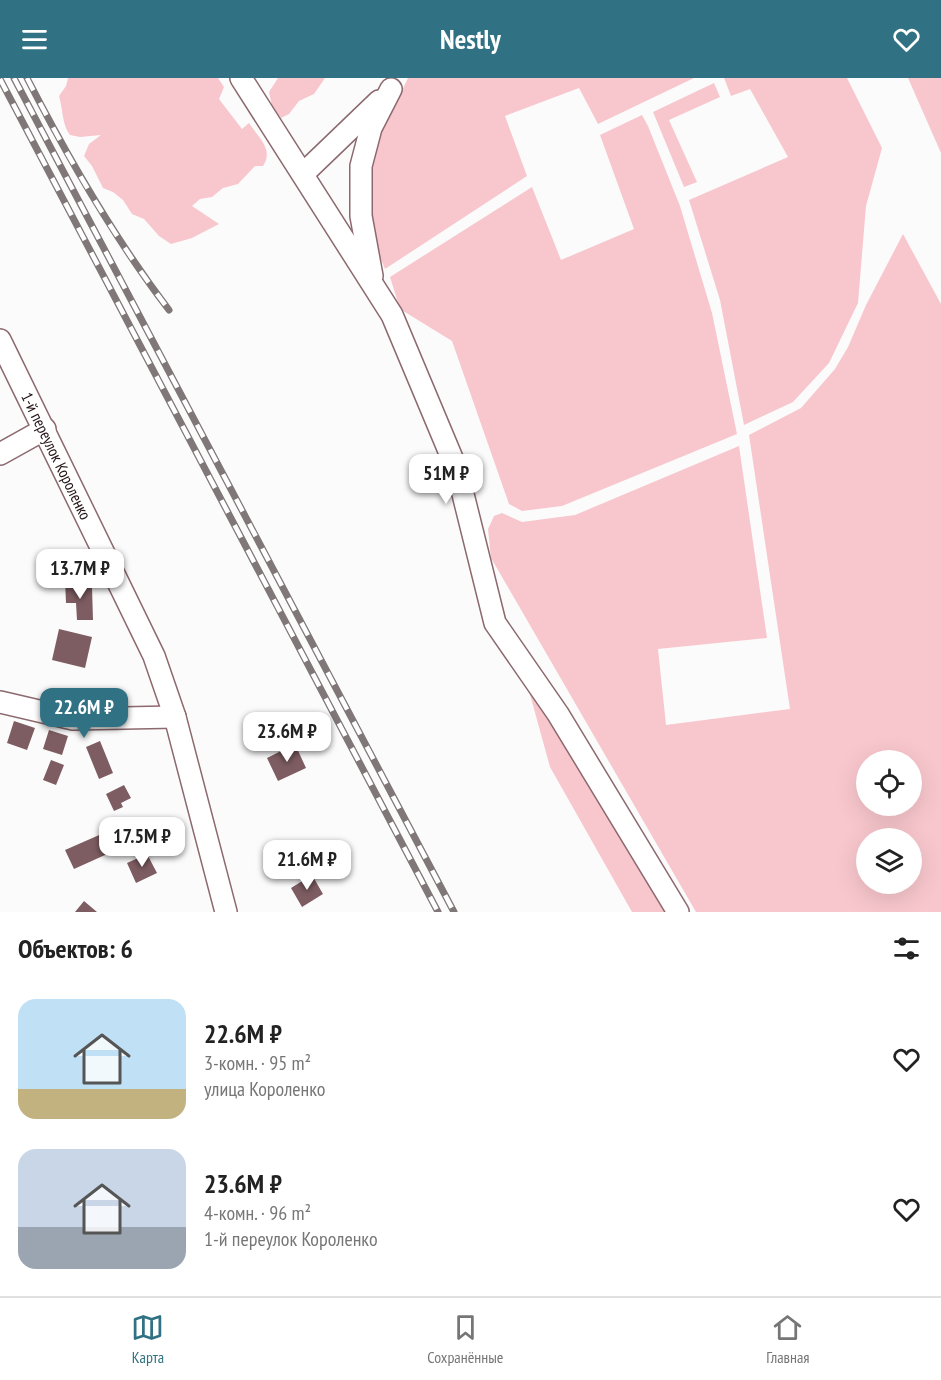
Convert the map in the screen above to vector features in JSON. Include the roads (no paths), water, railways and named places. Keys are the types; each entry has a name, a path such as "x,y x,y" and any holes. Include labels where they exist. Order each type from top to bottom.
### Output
{"street":[{"path":"241,78 392,315 458,470 495,623 558,714 678,912"},
{"path":"303,174 394,84"},
{"path":"375,288 361,216 361,166 371,128 394,84"},
{"name":"1-й переулок Короленко","path":"0,340 154,656 175,717 226,912"},
{"path":"0,454 45,429"},
{"path":"0,702 73,719 175,717"}],"railway":[{"path":"14,78 454,912"},
{"path":"27,78 93,197 129,255 169,310"},
{"path":"0,79 438,912"}]}
